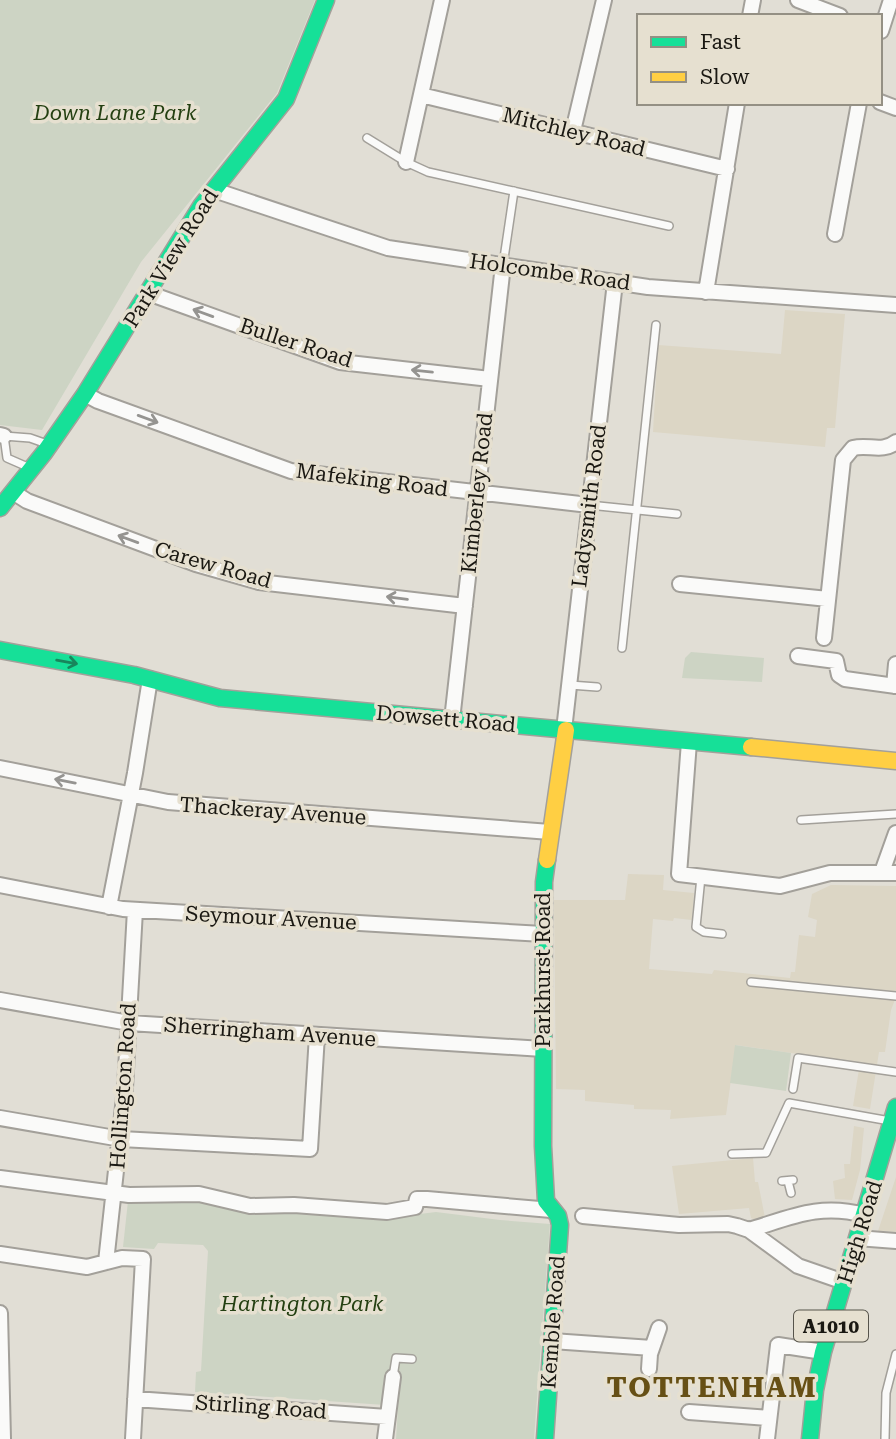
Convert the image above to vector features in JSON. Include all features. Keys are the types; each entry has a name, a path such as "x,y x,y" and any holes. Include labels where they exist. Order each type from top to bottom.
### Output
{"street":[{"name":"Park View Road","path":"0,508 49,446 85,394 201,206 286,99 326,0"},
{"path":"406,162 442,0"},
{"path":"573,131 604,0"},
{"path":"798,0 835,14"},
{"path":"882,28 891,0"},
{"name":"Mitchley Road","path":"421,95 727,169"},
{"path":"706,292 737,105"},
{"path":"835,234 859,105"},
{"name":"Holcombe Road","path":"214,190 388,248 615,282 706,292 896,305"},
{"name":"Kimberley Road","path":"452,720 503,265"},
{"name":"Ladysmith Road","path":"565,730 615,282"},
{"name":"Buller Road","path":"148,293 340,362 489,379"},
{"name":"Mafeking Road","path":"85,394 291,471 589,505"},
{"path":"824,638 845,456 859,446 884,448 896,442"},
{"name":"Carew Road","path":"13,492 27,501 196,564 259,582 465,606"},
{"path":"680,583 828,599"},
{"name":"Dowsett Road","path":"0,650 150,679 215,697 896,761"},
{"path":"798,656 836,660 839,675 845,679 895,686 896,664"},
{"path":"110,907 150,679"},
{"name":"Parkhurst Road","path":"551,1210 546,1201 542,1146 544,871 565,730"},
{"path":"689,742 679,874 780,886 830,873 889,872 896,833"},
{"name":"Thackeray Avenue","path":"0,768 168,802 550,832"},
{"name":"Seymour Avenue","path":"0,885 135,910 543,934"},
{"name":"Hollington Road","path":"106,1262 121,1139 135,910"},
{"name":"Sherringham Avenue","path":"0,1000 129,1024 543,1049"},
{"path":"0,1118 121,1139 310,1149 317,1035"},
{"name":"High Road","path":"810,1439 815,1390 823,1352 894,1115"},
{"path":"0,1178 147,1197 199,1194 250,1206 294,1205 387,1212 415,1207 417,1199 551,1210"},
{"name":"Kemble Road","path":"545,1439 560,1225 558,1216 551,1210"},
{"path":"749,1230 796,1213 815,1210 837,1210 865,1215"},
{"path":"583,1216 679,1225 727,1224 749,1230 798,1266 845,1282"},
{"path":"858,1238 896,1241"},
{"path":"0,1254 79,1267 122,1258 142,1259 133,1439"},
{"path":"0,1313 3,1439"},
{"path":"649,1369 659,1328"},
{"path":"552,1341 652,1348"},
{"path":"767,1439 778,1345 823,1352"},
{"path":"385,1439 393,1377"},
{"name":"Stirling Road","path":"135,1399 387,1417"},
{"path":"689,1412 769,1418"}],"lane":[{"path":"367,138 428,172 669,226"},
{"path":"503,265 514,191"},
{"path":"622,648 656,325"},
{"path":"31,468 7,458 2,436 30,438 49,446"},
{"path":"589,505 677,514"},
{"path":"569,684 597,687"},
{"path":"801,820 896,814"},
{"path":"701,877 696,927 705,932 722,934"},
{"path":"751,982 896,996"},
{"path":"793,1089 798,1058 896,1072"},
{"path":"732,1154 766,1153 789,1103 894,1115"},
{"path":"788,1181 791,1193"},
{"path":"885,1439 886,1393 896,1354"},
{"path":"393,1377 396,1358 412,1359"}],"shaded area":[{"path":"785,310 845,314 835,428 827,428 825,447 653,432 658,345 781,354"},
{"path":"628,874 664,875 663,890 694,893 692,920 653,919 649,969 712,974 714,970 790,978 791,972 795,972 799,935 815,937 817,920 808,917 812,894 831,885 896,886 896,997 891,1010 885,1052 879,1052 870,1109 853,1106 860,1063 736,1045 726,1115 670,1119 671,1110 634,1109 634,1105 585,1101 585,1090 556,1089 554,900 625,900"},
{"path":"854,1126 864,1128 860,1170 852,1200 835,1199 833,1181 845,1178 844,1164 850,1164"},
{"path":"753,1158 755,1182 758,1182 765,1218 751,1218 749,1208 679,1214 672,1166"},
{"path":"896,1177 896,1232 878,1231"}],"green space":[{"name":"Down Lane Park","path":"0,0 315,0 277,93 141,262 42,430 0,425"},
{"path":"691,652 764,658 762,682 682,678 685,658"},
{"path":"735,1045 791,1053 786,1091 730,1083"},
{"name":"Hartington Park","path":"200,1200 274,1211 395,1217 436,1212 550,1224 534,1439 396,1439 400,1377 388,1377 385,1405 195,1392 196,1372 201,1371 208,1251 203,1245 158,1243 154,1249 123,1247 128,1201 149,1203"}],"traffic: fast":[{"path":"0,508 44,453 85,394 201,206 286,99 326,0"},
{"path":"0,650 134,675 220,698 751,747"},
{"path":"545,1439 560,1225 558,1216 546,1201 543,1146 544,882 547,860"},
{"path":"810,1439 815,1390 823,1352 896,1107"}],"traffic: slow":[{"path":"547,860 566,730"},
{"path":"751,747 896,761"}],"district":[{"name":"TOTTENHAM","path":"712,1387"}]}
